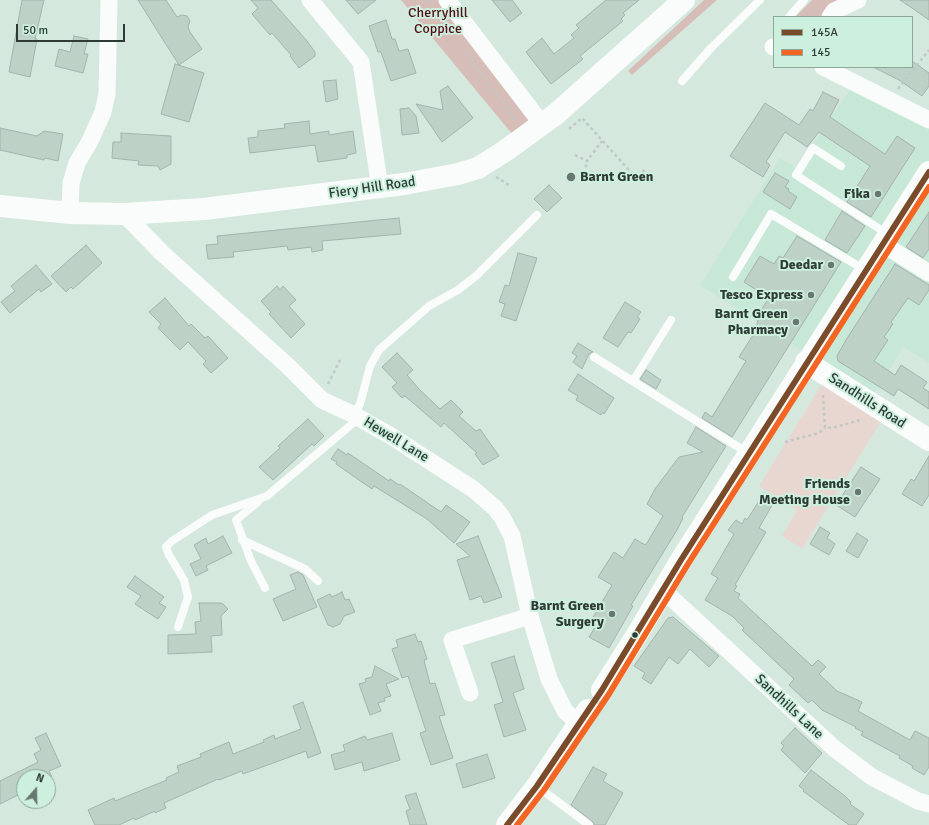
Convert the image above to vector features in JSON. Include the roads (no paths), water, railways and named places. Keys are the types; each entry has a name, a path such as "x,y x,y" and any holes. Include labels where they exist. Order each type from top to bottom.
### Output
{"street":[{"path":"70,213 71,183 77,163 90,141 103,112 107,94 109,0"},
{"path":"310,0 361,62 380,188"},
{"path":"447,0 542,124"},
{"name":"Fiery Hill Road","path":"4,211 124,214 204,209 380,188 458,174 478,168 505,151 579,95 684,0"},
{"path":"831,16 834,10 858,0"},
{"path":"825,68 929,120"},
{"path":"602,690 748,453 928,176"},
{"name":"Hewell Lane","path":"124,214 162,253 288,366 357,416 392,436 473,489 502,517 512,536 530,616 549,679 565,711 584,717"},
{"path":"886,239 929,273"},
{"name":"Sandhills Road","path":"806,362 929,440"},
{"name":"Sandhills Lane","path":"664,590 835,749 872,777 918,801 929,804"},
{"path":"470,693 452,640 530,616"},
{"path":"507,825 537,786 584,717"}],"lane":[{"path":"682,81 711,48 760,0"},
{"path":"790,16 804,0"},
{"path":"841,166 813,148 796,175 886,239"},
{"path":"733,277 771,214 866,270"},
{"path":"265,588 251,562 236,520 267,496 357,416 370,366 379,350 429,306 458,290 476,276 537,215"},
{"path":"633,381 671,320"},
{"path":"594,357 748,453"},
{"path":"178,627 188,597 184,580 166,547 172,541 212,515 267,496"},
{"path":"242,540 305,568 318,581"},
{"path":"537,786 589,825"}],"place":[{"name":"Barnt Green","path":"571,177"},
{"name":"Fika","path":"878,194"},
{"name":"Deedar","path":"831,265"},
{"name":"Tesco Express","path":"811,295"},
{"name":"Barnt Green Pharmacy","path":"796,322"},
{"name":"Friends Meeting House","path":"858,492"},
{"name":"Barnt Green Surgery","path":"612,614"}],"park label":[{"name":"Cherryhill Coppice","path":"438,22"}]}
